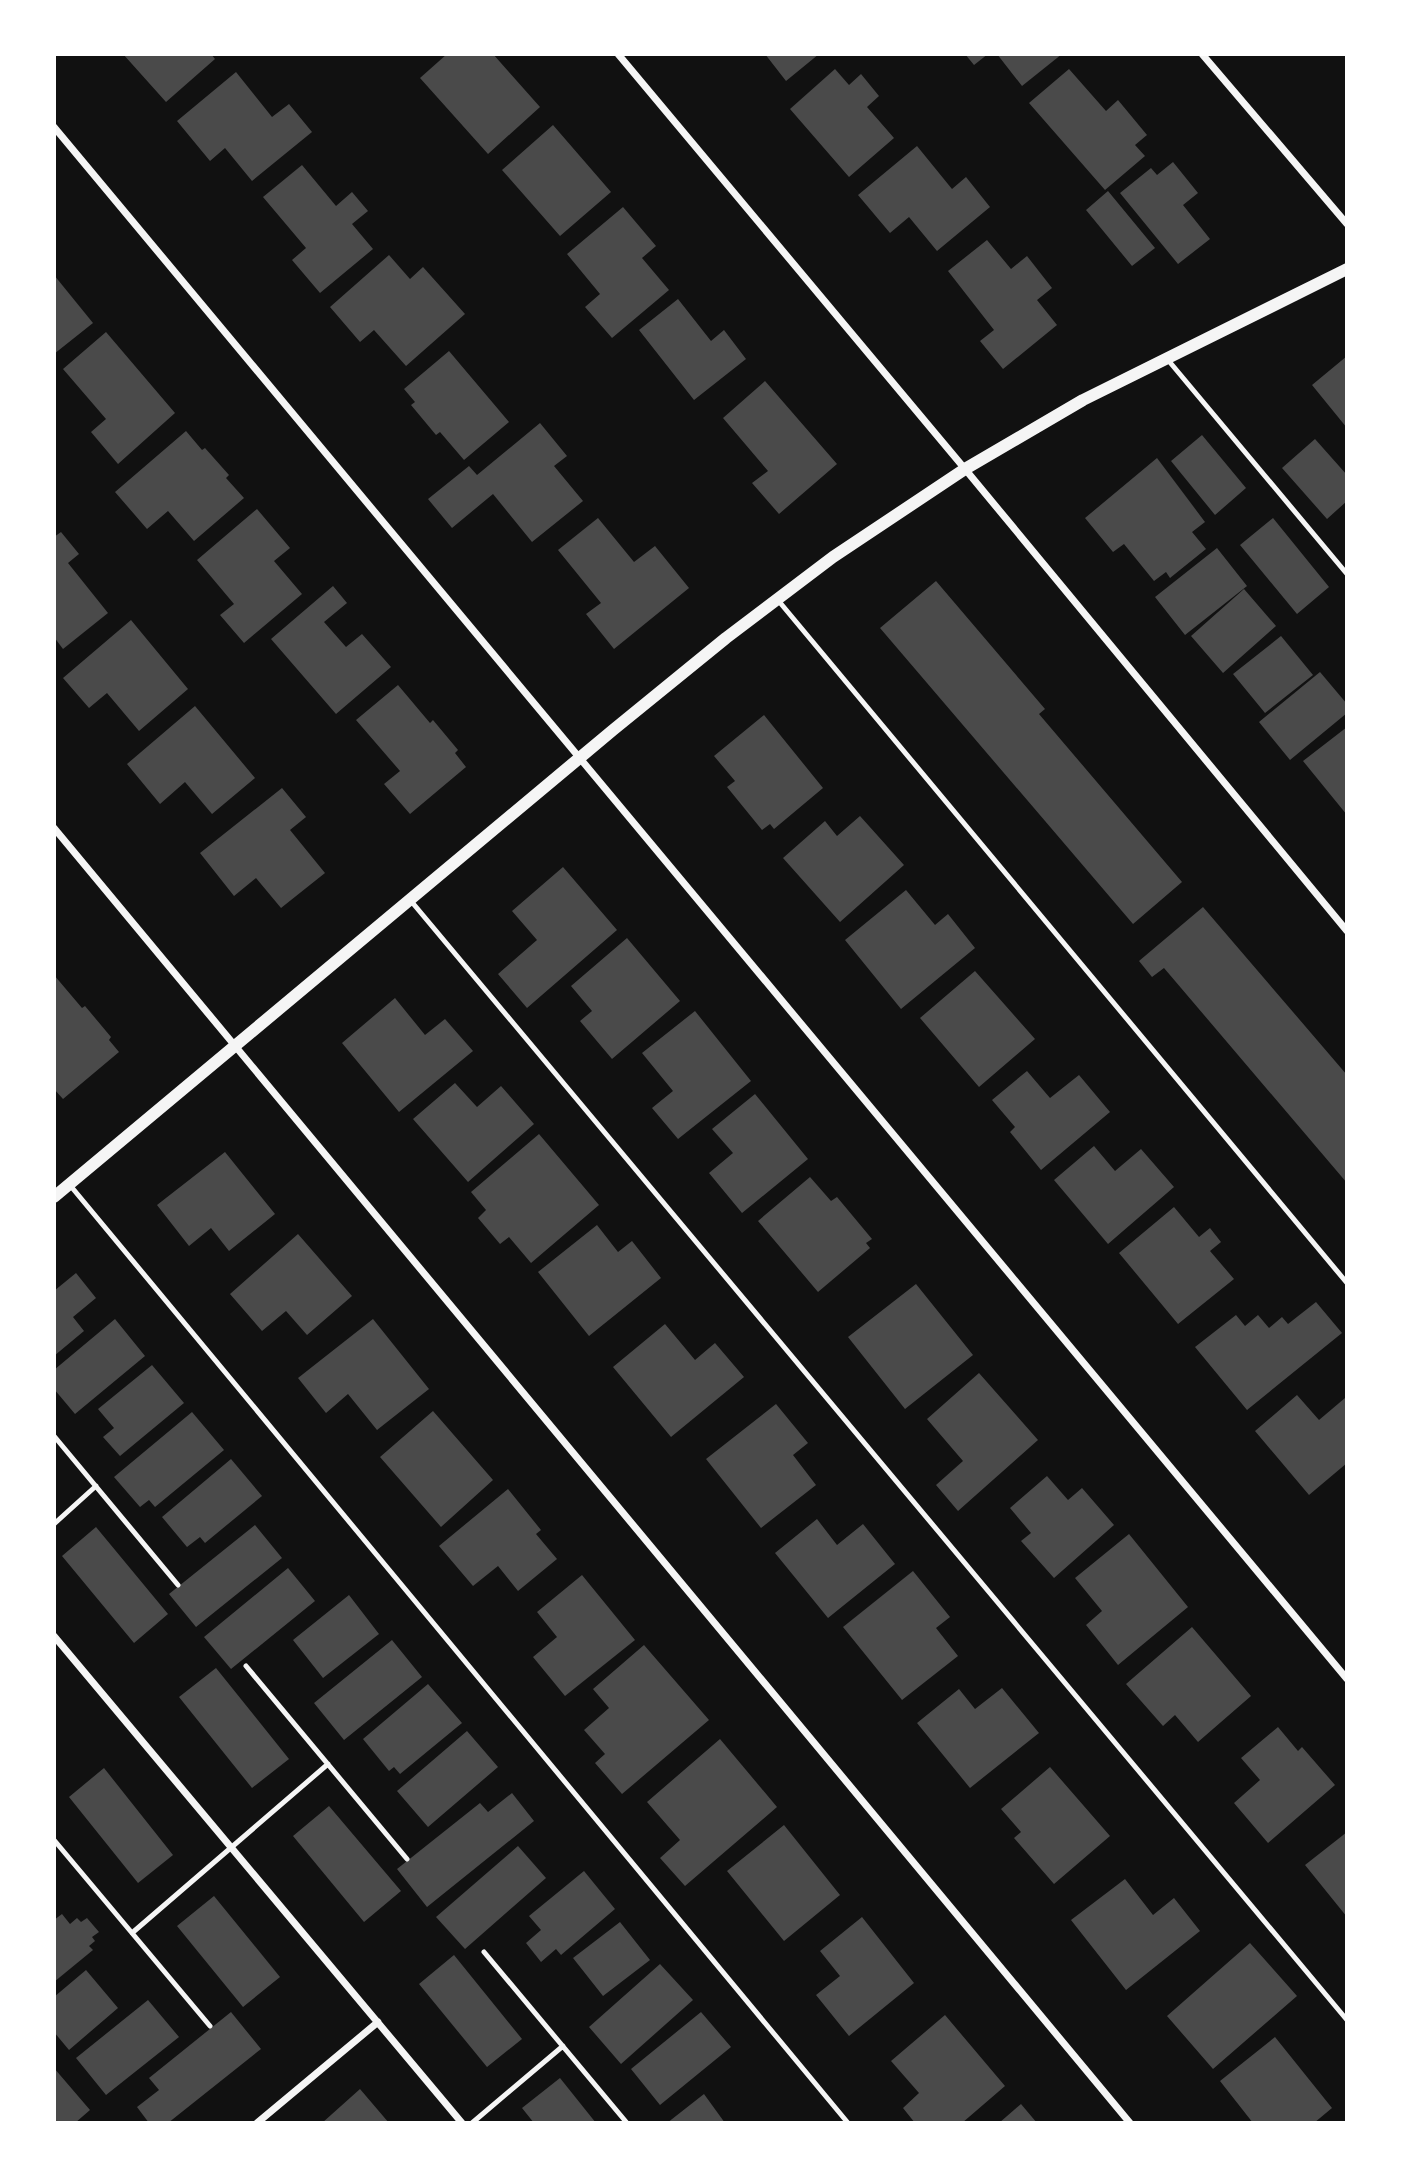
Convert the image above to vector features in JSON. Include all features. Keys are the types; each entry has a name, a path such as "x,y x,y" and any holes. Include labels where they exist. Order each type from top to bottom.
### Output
{"street":[{"path":"618,54 1347,931"},
{"path":"1202,54 1347,225"},
{"path":"54,127 1347,1679"},
{"path":"54,1197 409,898 726,638 891,516 1083,400 1347,269"},
{"path":"54,828 1130,2123"},
{"path":"54,1636 462,2123"},
{"path":"257,2123 378,2022"}],"lane":[{"path":"1166,358 1347,574"},
{"path":"778,599 1347,1283"},
{"path":"409,898 1347,2020"},
{"path":"69,1184 848,2123"},
{"path":"54,1436 178,1585"},
{"path":"54,1524 96,1486"},
{"path":"246,1666 407,1858"},
{"path":"132,1933 328,1764"},
{"path":"54,1840 210,2026"},
{"path":"484,1952 627,2123"},
{"path":"472,2123 563,2046"}],"building":[{"path":"123,54 211,54 215,59 166,102"},
{"path":"447,54 493,54 540,107 488,154 420,78"},
{"path":"765,54 819,54 786,81"},
{"path":"965,54 988,54 974,65"},
{"path":"997,54 1062,54 1022,86"},
{"path":"835,69 849,85 861,74 879,96 867,107 894,138 849,177 790,109"},
{"path":"1069,69 1106,111 1118,100 1147,135 1135,145 1145,156 1105,190 1029,103"},
{"path":"236,72 272,117 289,104 312,132 252,181 225,148 210,161 177,121"},
{"path":"553,125 611,192 560,236 502,170"},
{"path":"917,146 952,189 966,177 990,207 937,251 909,217 890,233 858,195"},
{"path":"1173,162 1198,193 1183,205 1210,239 1178,264 1120,193 1151,168 1157,175"},
{"path":"302,165 336,206 352,192 368,211 352,224 373,249 320,293 292,260 306,248 263,197"},
{"path":"1108,191 1155,248 1132,266 1086,210"},
{"path":"623,207 656,246 642,258 669,290 612,338 585,307 600,294 567,254"},
{"path":"987,240 1011,269 1027,256 1052,288 1037,300 1057,325 1003,369 980,341 994,330 948,271"},
{"path":"389,255 410,279 423,267 465,314 406,366 374,330 360,342 330,307"},
{"path":"54,275 93,323 54,354"},
{"path":"678,299 711,341 724,330 746,359 694,400 639,330"},
{"path":"106,332 175,413 118,464 91,432 106,419 63,369"},
{"path":"449,351 509,422 464,460 440,432 436,435 411,405 415,402 404,389"},
{"path":"1347,356 1347,428 1312,385"},
{"path":"765,381 837,464 779,514 752,483 768,471 723,418"},
{"path":"540,423 567,456 554,466 583,501 532,542 493,494 452,528 428,499 469,466 477,475"},
{"path":"186,431 229,475 226,478 244,498 194,541 168,511 147,529 115,492"},
{"path":"1202,435 1246,488 1215,515 1171,461"},
{"path":"1315,439 1347,475 1347,501 1327,519 1282,468"},
{"path":"1157,458 1205,522 1192,532 1206,549 1170,578 1166,572 1154,581 1124,544 1113,552 1085,518"},
{"path":"257,509 290,548 274,561 302,594 244,643 220,615 234,604 197,560"},
{"path":"598,518 634,562 655,546 689,588 614,649 586,614 601,603 558,550"},
{"path":"1273,518 1329,587 1297,614 1240,545"},
{"path":"61,532 79,554 68,563 108,613 63,649 54,637 54,537"},
{"path":"1217,548 1247,586 1185,635 1155,597"},
{"path":"936,581 1045,709 1039,714 1182,882 1133,924 880,628"},
{"path":"333,586 347,603 324,622 346,647 362,634 391,667 336,714 271,639"},
{"path":"1244,589 1276,626 1223,673 1191,636"},
{"path":"131,620 188,689 139,731 107,693 89,708 63,678"},
{"path":"1281,636 1313,675 1265,713 1233,674"},
{"path":"1320,672 1347,704 1347,713 1290,760 1259,722"},
{"path":"398,685 430,723 433,720 458,750 455,753 466,767 410,814 384,784 400,771 356,720"},
{"path":"195,706 255,778 212,814 185,782 160,804 127,764"},
{"path":"764,715 823,788 774,829 770,824 762,830 727,787 735,781 714,756"},
{"path":"1347,727 1347,815 1303,761"},
{"path":"282,788 306,817 290,830 325,873 281,908 256,878 234,896 200,853"},
{"path":"860,816 904,865 840,922 783,858 825,821 837,836"},
{"path":"563,867 617,930 527,1008 498,974 537,940 512,911"},
{"path":"906,890 935,925 948,914 975,948 901,1009 845,940"},
{"path":"1203,907 1347,1075 1347,1183 1164,968 1152,977 1139,961"},
{"path":"627,938 680,1001 612,1059 580,1021 592,1011 571,986"},
{"path":"975,971 1035,1039 979,1087 920,1018"},
{"path":"54,975 82,1008 85,1006 111,1037 109,1040 119,1052 63,1099 54,1089"},
{"path":"395,998 425,1035 445,1019 473,1051 399,1112 342,1043"},
{"path":"695,1011 751,1081 678,1139 652,1108 673,1091 642,1053"},
{"path":"1027,1071 1050,1098 1079,1075 1110,1112 1041,1170 1010,1132 1015,1127 992,1100"},
{"path":"455,1083 477,1107 501,1086 534,1124 468,1182 413,1119"},
{"path":"755,1094 808,1159 742,1213 709,1173 733,1153 712,1129"},
{"path":"539,1134 599,1205 531,1263 509,1237 500,1244 478,1218 486,1210 471,1192"},
{"path":"1094,1146 1115,1171 1141,1149 1174,1187 1108,1244 1054,1180"},
{"path":"225,1152 275,1214 229,1251 211,1228 189,1246 157,1205"},
{"path":"810,1177 831,1201 837,1197 872,1239 866,1243 870,1248 818,1292 758,1221"},
{"path":"1174,1207 1199,1237 1210,1228 1221,1242 1210,1251 1234,1279 1178,1324 1119,1253"},
{"path":"597,1225 618,1252 632,1241 661,1278 589,1336 538,1272"},
{"path":"298,1234 352,1296 307,1335 286,1311 262,1331 230,1294"},
{"path":"76,1273 96,1298 73,1317 84,1331 54,1356 54,1291"},
{"path":"916,1284 973,1355 905,1409 848,1337"},
{"path":"1316,1302 1342,1333 1247,1410 1195,1347 1236,1315 1245,1326 1258,1315 1269,1328 1282,1317 1288,1324"},
{"path":"115,1319 145,1356 75,1414 54,1389 54,1370"},
{"path":"373,1319 429,1389 377,1430 348,1394 326,1413 298,1378"},
{"path":"665,1324 695,1360 715,1343 744,1377 671,1437 613,1367"},
{"path":"152,1365 184,1403 120,1456 103,1437 114,1428 98,1409"},
{"path":"979,1373 1038,1440 958,1511 936,1485 963,1461 927,1419"},
{"path":"1297,1395 1319,1420 1345,1398 1347,1401 1347,1463 1309,1495 1255,1431"},
{"path":"776,1404 808,1443 793,1455 816,1485 761,1528 706,1459"},
{"path":"433,1411 493,1480 441,1527 380,1457"},
{"path":"192,1412 224,1450 155,1507 149,1500 140,1507 114,1477"},
{"path":"231,1459 262,1496 205,1543 200,1537 187,1547 162,1517"},
{"path":"1047,1476 1068,1500 1082,1488 1114,1525 1054,1578 1021,1541 1031,1533 1010,1508"},
{"path":"508,1489 541,1530 536,1534 557,1559 518,1591 498,1566 473,1586 439,1546"},
{"path":"817,1519 837,1545 863,1524 895,1564 828,1618 775,1553"},
{"path":"255,1525 282,1558 196,1627 169,1594"},
{"path":"96,1527 168,1614 134,1643 62,1556"},
{"path":"1129,1534 1188,1607 1118,1665 1086,1625 1102,1611 1075,1578"},
{"path":"288,1568 315,1601 231,1669 204,1637"},
{"path":"913,1571 950,1617 936,1628 958,1656 902,1700 843,1627"},
{"path":"582,1575 635,1640 565,1696 533,1657 557,1637 537,1612"},
{"path":"349,1595 379,1634 323,1678 293,1640"},
{"path":"1192,1627 1251,1696 1198,1742 1175,1715 1163,1726 1126,1684"},
{"path":"392,1640 422,1677 344,1740 314,1703"},
{"path":"644,1645 709,1720 622,1794 595,1763 605,1754 584,1730 609,1708 593,1689"},
{"path":"216,1668 289,1759 252,1788 179,1697"},
{"path":"428,1684 462,1723 400,1774 394,1767 389,1771 363,1739"},
{"path":"1002,1688 1039,1733 970,1788 917,1723 959,1689 975,1709"},
{"path":"1278,1727 1298,1751 1302,1747 1335,1785 1268,1843 1234,1803 1260,1780 1241,1758"},
{"path":"467,1731 498,1767 428,1827 397,1791"},
{"path":"720,1739 777,1807 685,1886 660,1858 680,1840 647,1802"},
{"path":"1050,1767 1110,1836 1054,1884 1014,1838 1021,1832 1001,1809"},
{"path":"104,1768 173,1855 138,1883 69,1797"},
{"path":"512,1793 534,1821 427,1907 397,1869 480,1803 488,1812"},
{"path":"329,1806 401,1891 364,1922 293,1836"},
{"path":"784,1825 840,1895 784,1941 727,1871"},
{"path":"1347,1832 1347,1917 1305,1865"},
{"path":"518,1846 546,1878 465,1949 436,1917"},
{"path":"584,1871 615,1909 561,1955 556,1949 541,1962 526,1943 541,1930 529,1916"},
{"path":"1125,1879 1153,1915 1174,1898 1200,1931 1126,1990 1071,1920"},
{"path":"214,1896 280,1977 243,2007 177,1926"},
{"path":"62,1914 70,1924 77,1918 81,1922 87,1918 99,1932 92,1937 95,1941 89,1946 93,1950 54,1982 54,1920"},
{"path":"862,1917 914,1983 849,2036 816,1995 840,1976 820,1951"},
{"path":"620,1922 650,1960 603,1996 573,1958"},
{"path":"1250,1943 1297,1996 1213,2069 1167,2016"},
{"path":"454,1955 522,2039 487,2067 419,1984"},
{"path":"660,1964 693,2000 621,2064 589,2027"},
{"path":"86,1970 118,2008 69,2050 54,2032 54,1997"},
{"path":"148,2000 179,2037 106,2095 76,2058"},
{"path":"231,2012 261,2049 168,2123 149,2123 137,2107 159,2090 149,2078"},
{"path":"701,2012 731,2047 660,2105 631,2069"},
{"path":"945,2015 1005,2086 962,2123 915,2123 903,2108 919,2093 891,2061"},
{"path":"1275,2037 1332,2108 1314,2123 1253,2123 1220,2081"},
{"path":"54,2068 90,2110 75,2123 54,2123"},
{"path":"560,2078 596,2123 534,2123 522,2108"},
{"path":"360,2089 389,2123 322,2123"},
{"path":"704,2094 725,2123 667,2123"},
{"path":"1021,2104 1037,2123 999,2123"}]}
